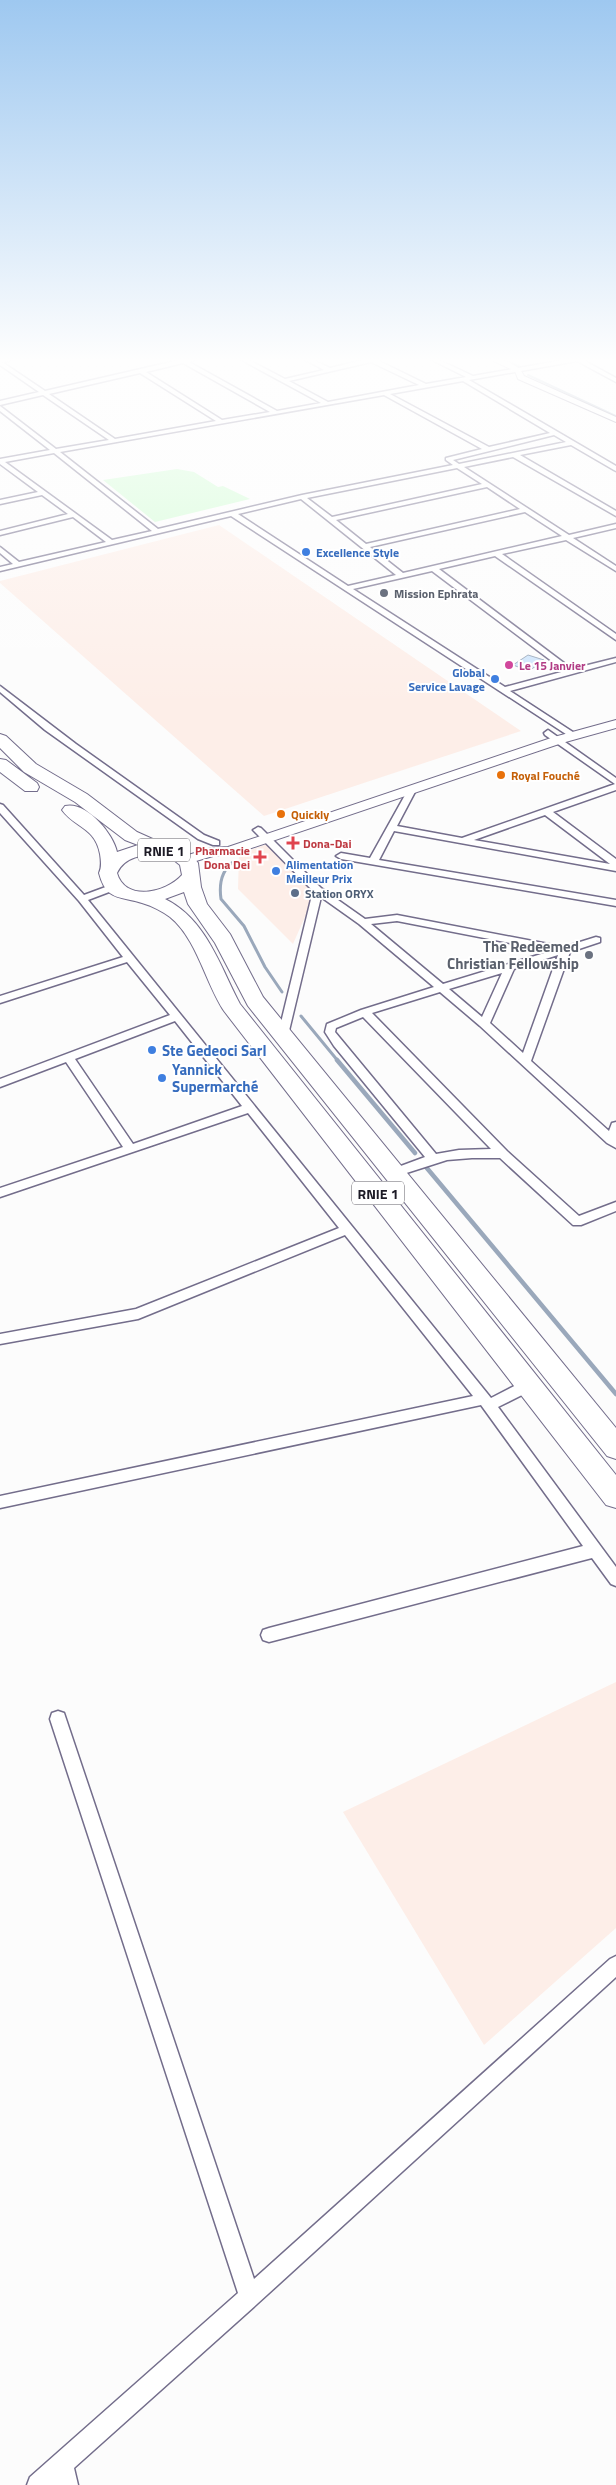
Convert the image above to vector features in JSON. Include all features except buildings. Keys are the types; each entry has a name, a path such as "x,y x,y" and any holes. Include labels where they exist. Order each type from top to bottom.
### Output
{"highway":[{"name":"RNIE 1","path":"0,739 30,768 81,798 131,836 168,851 189,868 190,889 197,905 219,934 240,977 255,1001 616,1448"},
{"path":"0,764 33,788 91,824 106,842 110,867 108,877 114,887"},
{"name":"RNIE 1","path":"110,867 121,857 133,852 149,849 168,851"},
{"name":"RNIE 1","path":"143,897 170,893 184,886 189,868"},
{"name":"RNIE 1","path":"114,887 126,894 143,897 169,907 186,922 196,937 232,1006 616,1496"}],"street":[{"path":"18,474 109,541"},
{"path":"84,474 155,530"},
{"path":"0,568 155,530 302,497 423,474"},
{"path":"471,474 615,568"},
{"path":"548,474 616,514"},
{"path":"332,519 488,485"},
{"path":"0,502 44,493"},
{"path":"302,497 367,546 401,576"},
{"path":"367,546 525,510"},
{"path":"231,513 503,690 561,735 616,782"},
{"path":"0,533 74,515"},
{"path":"347,588 616,526"},
{"path":"0,549 17,564"},
{"path":"497,554 616,638"},
{"path":"432,568 571,672"},
{"path":"503,690 616,660"},
{"path":"0,688 105,770 207,841 214,848 229,851 262,834 561,735 616,724"},
{"path":"262,834 412,790 616,715"},
{"path":"462,841 616,787"},
{"path":"373,861 412,790"},
{"path":"0,808 82,899 487,1402 616,1578"},
{"path":"547,812 616,864"},
{"path":"391,828 616,868"},
{"path":"262,834 318,890 363,922 484,1024 614,1142"},
{"path":"189,868 214,848"},
{"path":"341,856 616,903"},
{"path":"82,899 114,887"},
{"path":"283,1035 318,890"},
{"path":"363,922 397,918 565,950"},
{"path":"432,1158 330,1032 331,1026 365,1012 596,940"},
{"path":"525,1062 565,950"},
{"path":"0,1000 129,958"},
{"path":"484,1024 510,967"},
{"path":"365,1012 503,1154 577,1222 616,1206"},
{"path":"0,1083 176,1017"},
{"path":"68,1056 130,1148"},
{"path":"0,1193 250,1108"},
{"path":"614,1142 616,1126"},
{"path":"394,1173 432,1158 469,1152 503,1154"},
{"path":"0,1339 138,1314 348,1229"},
{"path":"0,1502 487,1402 529,1385"},
{"path":"269,1635 595,1550"},
{"path":"58,1719 250,2297"},
{"path":"38,2485 64,2475 250,2297 616,1965"}],"shaded area":[{"path":"219,525 521,731 264,816 0,583 0,581"},
{"path":"267,844 316,892 293,944 238,889 239,854"},
{"path":"616,1682 616,1928 484,2045 343,1812"}],"green space":[{"path":"144,474 197,474 218,487 223,486 250,499 155,522 103,480"}],"water":[{"path":"528,655 544,660 529,671 513,665"}],"waterway":[{"path":"233,862 223,874 220,889 221,899 244,926 265,967 282,992"},
{"path":"301,1016 338,1061"},
{"path":"337,1060 415,1153"},
{"path":"426,1167 616,1394"}],"place":[{"name":"Excellence Style","path":"306,552"},
{"name":"Mission Ephrata","path":"384,593"},
{"name":"Le 15 Janvier","path":"509,665"},
{"name":"Global Service Lavage","path":"495,679"},
{"name":"Royal Fouché","path":"501,775"},
{"name":"Quickly","path":"281,814"},
{"name":"Dona-Dai","path":"293,843"},
{"name":"Pharmacie Dona Dei","path":"260,857"},
{"name":"Alimentation Meilleur Prix","path":"276,871"},
{"name":"Station ORYX","path":"295,893"},
{"name":"The Redeemed Christian Fellowship","path":"589,955"},
{"name":"Ste Gedeoci Sarl","path":"152,1050"},
{"name":"Yannick Supermarché","path":"162,1078"}]}
